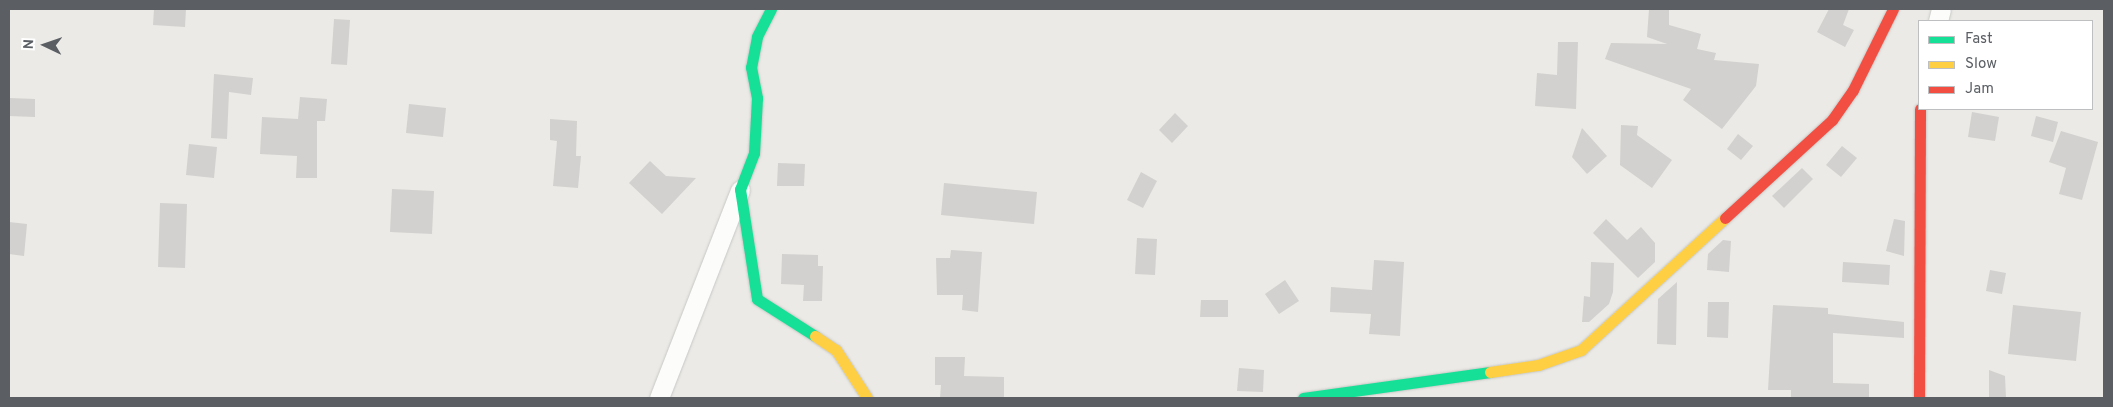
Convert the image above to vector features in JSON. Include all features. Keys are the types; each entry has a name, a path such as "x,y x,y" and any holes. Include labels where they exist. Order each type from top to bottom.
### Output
{"street":[{"path":"659,398 754,153 756,98 751,67 757,37 771,9"},
{"path":"1303,398 1538,365 1581,350 1832,120 1853,90 1893,9"},
{"path":"1919,398 1920,110"},
{"path":"740,189 757,299 836,350 867,398"}],"building":[{"path":"154,9 186,9 185,27 153,25"},
{"path":"1649,9 1669,9 1669,25 1701,34 1697,49 1716,53 1714,60 1759,64 1756,86 1722,129 1683,100 1691,89 1605,59 1611,43 1667,44 1647,37"},
{"path":"1829,9 1849,9 1843,25 1854,30 1845,47 1817,32"},
{"path":"334,19 350,20 347,65 331,64"},
{"path":"1558,42 1578,42 1576,109 1535,106 1537,73 1557,75"},
{"path":"214,74 253,78 251,95 229,92 227,139 211,138"},
{"path":"300,97 327,99 325,121 317,121 317,178 296,178 297,156 260,154 262,117 298,119"},
{"path":"9,98 35,99 35,117 9,116"},
{"path":"409,104 446,108 443,137 406,133"},
{"path":"1972,112 1999,117 1995,141 1968,137"},
{"path":"1175,113 1188,126 1172,143 1159,130"},
{"path":"2036,116 2058,122 2053,142 2031,136"},
{"path":"550,119 577,121 576,156 581,156 578,188 553,186 557,141 550,140"},
{"path":"1621,125 1638,126 1637,135 1672,160 1652,188 1620,165"},
{"path":"1582,128 1607,156 1587,174 1572,157"},
{"path":"2061,131 2098,142 2082,200 2059,194 2066,168 2049,162"},
{"path":"1738,134 1753,146 1741,160 1727,149"},
{"path":"189,144 217,147 214,178 186,175"},
{"path":"1842,146 1857,158 1841,177 1826,165"},
{"path":"650,161 666,176 696,178 662,214 629,183"},
{"path":"778,163 805,164 804,186 777,186"},
{"path":"1802,168 1813,179 1784,208 1772,196"},
{"path":"1141,172 1157,181 1143,208 1127,200"},
{"path":"944,183 1037,192 1034,224 941,215"},
{"path":"392,189 434,191 432,234 390,232"},
{"path":"160,203 187,204 185,268 158,267"},
{"path":"1606,219 1627,240 1641,227 1655,243 1655,262 1638,278 1593,233"},
{"path":"1894,219 1905,221 1904,256 1886,251"},
{"path":"9,222 27,224 24,256 9,254"},
{"path":"1137,238 1157,239 1155,275 1135,274"},
{"path":"1723,240 1731,241 1729,272 1707,270 1708,254"},
{"path":"951,250 982,252 978,312 962,310 963,295 937,295 936,258 950,258"},
{"path":"782,254 818,255 818,266 823,266 822,301 803,301 804,285 781,284"},
{"path":"1374,260 1404,262 1400,336 1369,334 1371,314 1330,312 1331,287 1372,290"},
{"path":"1591,262 1614,263 1613,292 1609,304 1589,322 1582,322 1584,296 1590,297"},
{"path":"1843,262 1890,265 1889,285 1842,282"},
{"path":"1990,270 2006,273 2002,294 1986,291"},
{"path":"1285,280 1299,301 1279,314 1265,294"},
{"path":"1677,282 1676,345 1657,344 1658,299"},
{"path":"1201,300 1228,300 1228,317 1200,317"},
{"path":"1708,302 1729,302 1728,338 1707,337"},
{"path":"1773,305 1828,308 1828,314 1904,322 1904,338 1833,333 1833,383 1869,384 1869,398 1791,398 1791,390 1768,390"},
{"path":"2013,305 2081,312 2076,361 2008,354"},
{"path":"935,357 965,357 964,376 1004,377 1004,398 940,398 941,385 935,385"},
{"path":"1239,368 1264,370 1263,392 1237,391"},
{"path":"1989,370 2005,376 2006,398 1989,398"}],"traffic: fast":[{"path":"771,9 757,37 751,67 757,98 754,153 740,189 757,299 815,336"},
{"path":"1303,398 1490,372"}],"traffic: slow":[{"path":"1490,372 1538,365 1581,350 1725,218"},
{"path":"815,336 836,350 867,398"}],"traffic: jam":[{"path":"1725,218 1832,120 1853,90 1893,9"},
{"path":"1919,398 1920,110"}]}
